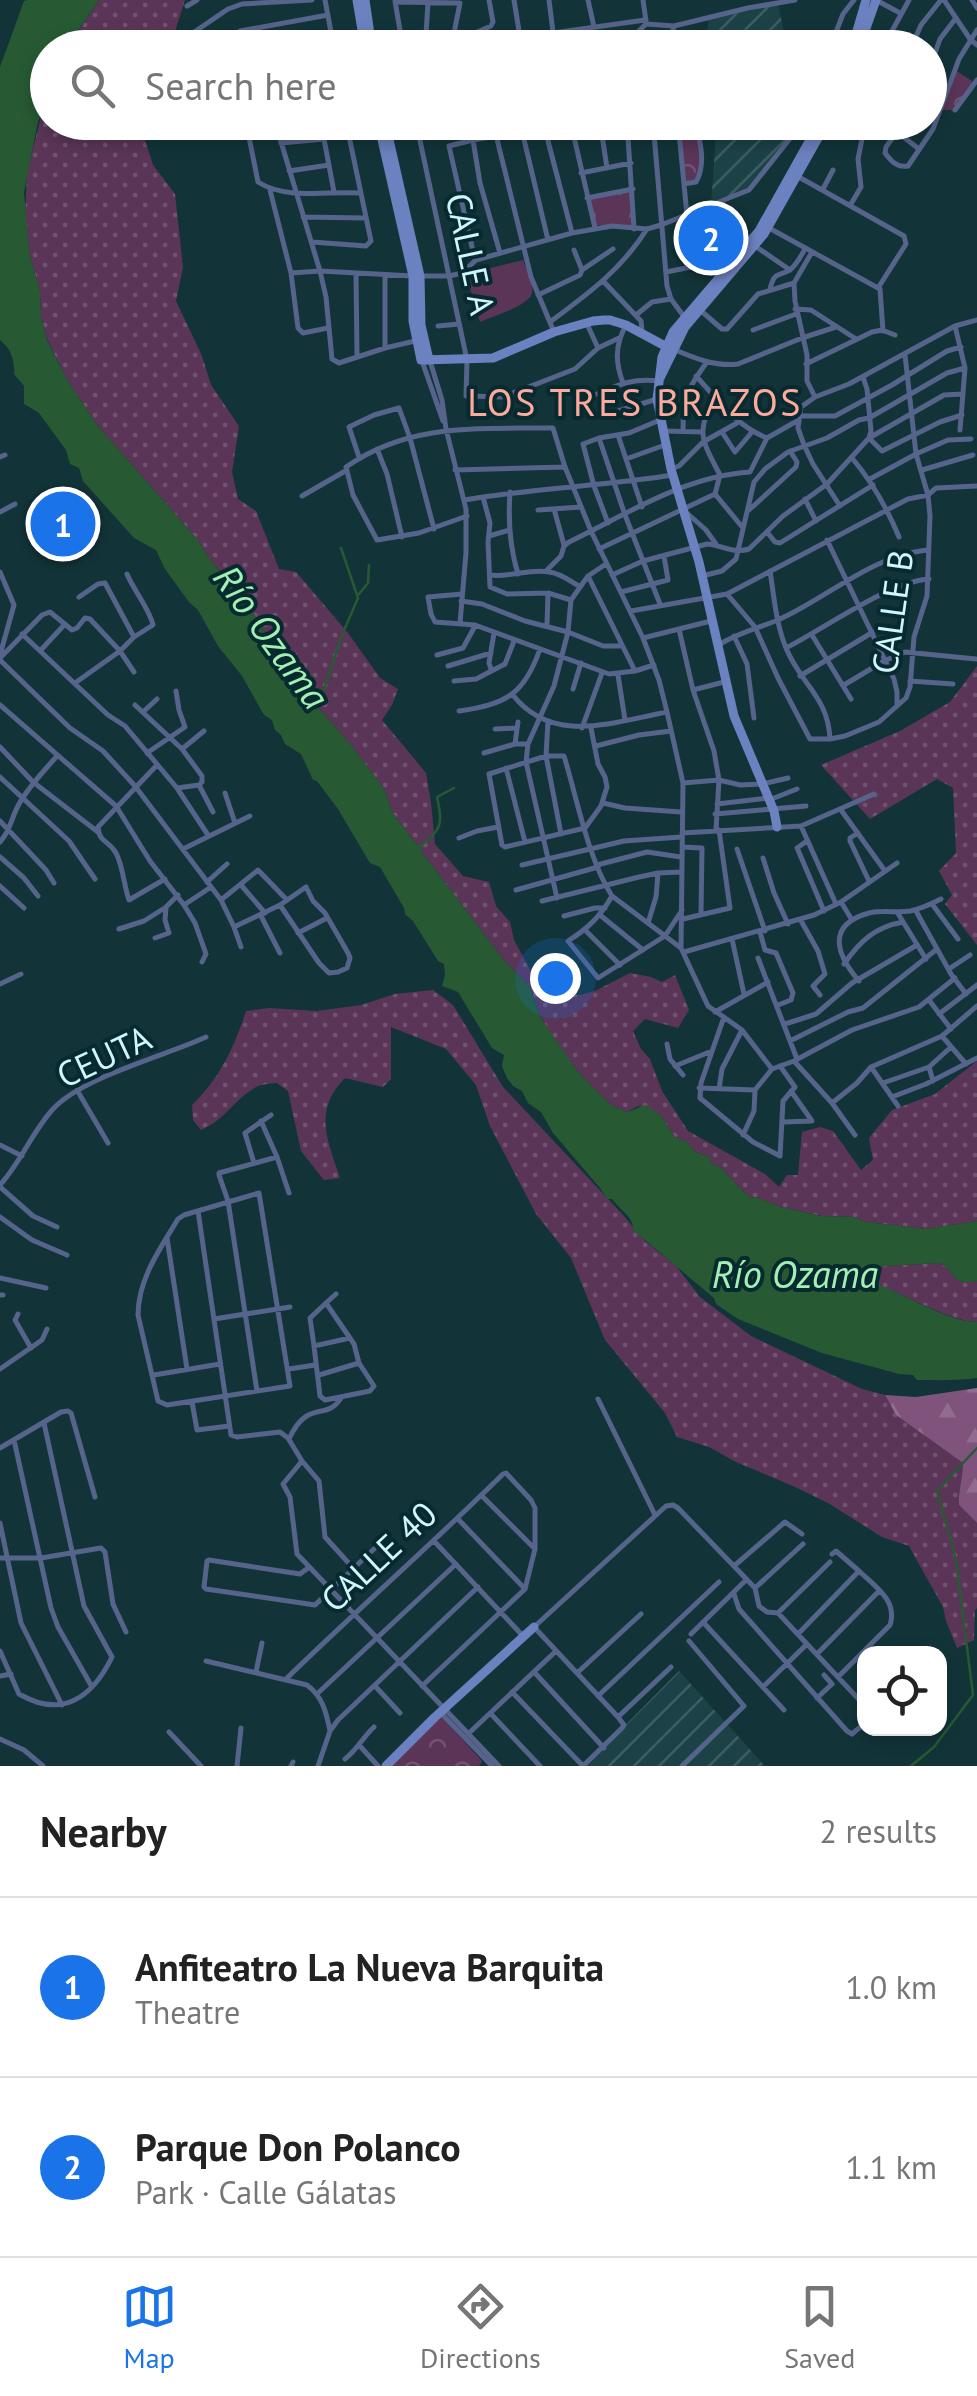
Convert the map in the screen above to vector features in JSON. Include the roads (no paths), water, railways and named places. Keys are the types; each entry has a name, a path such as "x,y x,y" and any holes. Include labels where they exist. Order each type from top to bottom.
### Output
{"main road":[{"path":"357,0 361,30"},
{"path":"365,0 369,30"},
{"path":"859,30 866,0"},
{"path":"863,30 876,0"},
{"path":"385,140 417,276 425,360"},
{"path":"686,319 700,310 755,246 813,140"},
{"path":"765,226 686,319 669,348 657,399 734,716 777,826"},
{"path":"417,276 412,321 415,341 425,360"},
{"path":"425,360 493,358 552,327 610,320 669,348"},
{"path":"386,1766 534,1627"}],"street":[{"path":"187,6 196,0"},
{"path":"198,30 242,4 312,0"},
{"path":"325,0 331,30"},
{"path":"482,30 492,24 489,0"},
{"path":"514,0 519,30"},
{"path":"550,0 554,30"},
{"path":"588,0 594,28"},
{"path":"640,30 646,22 643,0"},
{"path":"581,30 646,22 674,26 748,4 795,0"},
{"path":"837,30 854,0"},
{"path":"876,0 901,14"},
{"path":"894,30 909,0"},
{"path":"920,30 942,0 977,45"},
{"path":"972,0 977,8"},
{"path":"399,30 395,1 460,1 455,30"},
{"path":"426,30 428,3"},
{"path":"250,30 328,14"},
{"path":"947,30 956,18"},
{"path":"673,30 674,26"},
{"path":"947,91 959,59 977,30"},
{"path":"955,110 977,80"},
{"path":"249,140 258,182 270,190 360,193"},
{"path":"280,140 320,271 332,359 335,363 415,341"},
{"path":"281,144 324,140 334,192"},
{"path":"312,242 370,244 350,140"},
{"name":"CALLE A","path":"420,140 467,360 468,396 503,397 576,369 598,348"},
{"path":"476,260 449,146 473,140 480,183 500,253"},
{"path":"497,140 538,295 552,327 604,282 647,228"},
{"path":"524,140 548,240"},
{"path":"548,140 572,233"},
{"path":"574,140 595,228"},
{"path":"603,140 607,168"},
{"path":"628,140 634,229"},
{"path":"654,140 666,272 671,299 686,319"},
{"path":"680,140 692,267"},
{"path":"684,184 691,184 700,176 701,140"},
{"path":"290,273 449,276 462,273 476,260 572,233 612,226 647,228 750,190 789,140"},
{"path":"851,206 861,187 858,160 862,140"},
{"path":"891,140 885,150 891,161 908,166 925,140"},
{"path":"907,140 919,149"},
{"path":"581,173 630,163"},
{"path":"288,170 329,165"},
{"path":"823,190 834,170"},
{"path":"794,174 904,236 906,244 880,287 883,331"},
{"path":"587,198 633,188"},
{"path":"270,190 300,331 328,328"},
{"path":"303,217 366,218"},
{"path":"765,226 875,288 880,287"},
{"path":"690,242 723,234"},
{"path":"755,246 790,270"},
{"path":"538,295 580,275 612,249"},
{"path":"574,250 582,270"},
{"path":"770,289 773,278 790,270 808,250"},
{"path":"808,250 794,283 807,381 815,397"},
{"path":"666,272 711,263"},
{"path":"356,274 357,356"},
{"path":"384,348 385,275"},
{"path":"604,282 641,320 642,334"},
{"path":"700,310 726,329 752,298 794,283"},
{"path":"636,315 652,302 671,299"},
{"path":"753,330 796,311 811,310 856,339"},
{"path":"840,506 804,446 798,419 802,405 956,326 977,320"},
{"path":"587,322 598,348 619,338"},
{"path":"438,326 459,324"},
{"path":"623,383 616,356 626,326"},
{"path":"956,326 965,368 960,430"},
{"path":"669,348 728,366 836,327"},
{"path":"806,364 856,339 883,331 895,335"},
{"path":"754,482 750,472 767,438 798,419 835,416 947,351 962,347"},
{"name":"CALLE B","path":"830,739 880,722 906,698 914,636 928,596 928,495 916,454 905,355"},
{"path":"425,360 442,400 467,516 460,623"},
{"path":"684,431 683,402 688,386 707,362"},
{"path":"702,576 722,572 736,559 754,482 765,469 790,451 869,418 946,372 965,368"},
{"path":"696,376 738,422 767,438"},
{"path":"862,377 868,398 869,438"},
{"path":"597,394 640,379 659,380"},
{"path":"612,574 642,561 706,544 728,550 750,549 827,484 869,438 944,395 962,394"},
{"path":"612,413 657,399"},
{"path":"599,549 715,494 720,475 702,432 707,412 716,399"},
{"path":"360,458 349,427 399,408 434,529"},
{"path":"869,438 882,452 962,415"},
{"path":"608,523 583,444 660,420"},
{"path":"464,500 510,492 614,484 672,472 703,442 738,422"},
{"path":"302,496 376,449 410,438 446,429 553,428 590,531 654,665 667,712 682,783 683,950 708,1006 742,1030 772,1069"},
{"path":"662,431 702,432"},
{"path":"722,432 734,452 752,432"},
{"path":"618,435 642,507"},
{"path":"599,438 660,604"},
{"path":"767,532 775,542 780,542 916,454 951,439 971,439"},
{"path":"626,459 666,445"},
{"path":"376,449 387,474 402,537"},
{"path":"748,510 796,467 790,451"},
{"path":"922,470 973,455"},
{"path":"852,458 887,508 898,538"},
{"path":"455,470 565,467"},
{"path":"347,468 362,516 378,541 434,529 467,516"},
{"path":"564,546 677,489 720,475 750,472"},
{"path":"631,611 727,594 887,508 928,495 936,488 977,486"},
{"path":"510,492 510,530 518,574"},
{"path":"715,494 743,528"},
{"path":"483,496 490,523 490,587 507,594 548,593 571,600"},
{"path":"805,499 816,521"},
{"path":"0,512 15,504"},
{"path":"538,510 580,507"},
{"path":"546,571 564,546 554,509"},
{"path":"684,510 716,544"},
{"path":"488,536 510,530"},
{"path":"827,540 894,679 898,692 896,709"},
{"path":"717,646 778,620 890,559 928,550"},
{"path":"620,592 669,579 664,556"},
{"path":"556,898 526,762 528,744 554,686 568,632 571,600 588,576 606,564"},
{"path":"490,576 546,571 580,586"},
{"path":"727,594 755,627 807,736 830,739 822,702 800,676 786,648 770,571"},
{"path":"0,572 14,605 0,658"},
{"path":"74,683 153,625 126,574"},
{"path":"588,576 636,672"},
{"path":"786,648 860,607 914,581 929,579"},
{"path":"79,597 105,582 134,637"},
{"path":"547,626 548,593"},
{"path":"622,646 603,646 462,597 427,599 435,622 475,625 602,673 636,672 654,665"},
{"path":"0,658 47,612 75,629 86,618 90,619 134,672"},
{"path":"643,638 711,621"},
{"path":"40,651 65,624"},
{"path":"437,655 463,648 475,625"},
{"path":"679,629 693,690 714,751 719,780 715,814 730,906 683,919"},
{"path":"800,676 873,632"},
{"path":"492,670 489,663 494,633"},
{"path":"22,634 108,715 125,726 177,788 208,835"},
{"path":"812,634 851,699"},
{"path":"734,636 747,664 754,718"},
{"path":"454,680 476,679 505,664 514,641"},
{"path":"459,711 500,702 520,689 531,675 540,649"},
{"path":"448,666 490,653"},
{"path":"844,685 898,654 976,659"},
{"path":"0,658 136,786 221,900 241,947"},
{"path":"574,689 581,662"},
{"path":"582,728 602,673"},
{"path":"618,674 624,720"},
{"path":"693,690 727,681"},
{"path":"910,681 954,684"},
{"path":"147,754 185,726 176,690"},
{"path":"512,694 520,705 548,721 582,728 667,712"},
{"path":"143,712 157,699"},
{"path":"0,705 116,806 195,923 206,954 202,962"},
{"path":"135,705 182,749 202,776 199,785 177,788"},
{"path":"548,721 546,756 562,834"},
{"path":"495,730 517,725 515,744"},
{"path":"591,728 607,786 602,803 585,828 504,846 488,775 546,756 564,756 585,828 605,886 612,896 683,950"},
{"path":"182,749 204,731"},
{"path":"595,746 671,731"},
{"path":"484,753 528,744"},
{"path":"0,747 33,782 98,832 115,851 129,900 165,879"},
{"path":"0,842 10,832 13,816 33,782 57,756"},
{"path":"98,832 116,806 157,765"},
{"path":"506,767 524,842"},
{"path":"0,778 70,841 94,878"},
{"path":"682,783 719,780 740,785 762,784 788,778"},
{"path":"199,785 213,812"},
{"path":"715,814 770,802 798,788"},
{"path":"225,793 234,823"},
{"path":"522,865 624,841 717,830 801,826 874,794"},
{"path":"717,804 770,802 806,806"},
{"path":"602,803 681,812"},
{"path":"841,810 885,871"},
{"path":"182,849 250,816"},
{"path":"0,822 54,883"},
{"path":"801,826 838,903 852,920"},
{"path":"459,838 498,828"},
{"path":"859,832 850,841 869,881"},
{"path":"807,841 797,848 824,910"},
{"path":"682,847 702,848 701,915"},
{"path":"737,849 765,950 776,953 793,993 791,1000 778,1005"},
{"path":"516,890 650,852 682,858"},
{"path":"0,857 38,896"},
{"path":"763,858 788,924"},
{"path":"683,950 788,924 824,910 896,863"},
{"path":"184,904 209,885 227,864"},
{"path":"221,900 260,870 287,900"},
{"path":"542,901 658,873 682,872"},
{"path":"648,924 658,873"},
{"path":"240,884 263,914 280,953"},
{"path":"0,886 24,908"},
{"path":"234,927 280,906 306,887 350,958 347,968 329,973 280,906"},
{"path":"119,929 144,922 178,895"},
{"path":"612,896 586,930 568,940 599,978 665,936 682,909"},
{"path":"858,980 844,964 838,936 852,920 871,913 916,910 940,899"},
{"path":"932,904 958,939"},
{"path":"154,938 170,932 165,920 166,907"},
{"path":"564,916 605,908"},
{"path":"916,910 966,994"},
{"path":"897,912 926,959"},
{"path":"600,915 643,950"},
{"path":"298,933 327,918"},
{"path":"800,919 824,966 825,974 813,986 820,995"},
{"path":"844,964 865,938 878,929 903,922"},
{"path":"586,930 620,965"},
{"path":"732,939 744,994"},
{"path":"785,1024 816,1014 858,980 917,944"},
{"path":"790,1041 862,1008 937,949"},
{"path":"949,969 970,955"},
{"path":"758,958 795,1060 855,1135"},
{"path":"0,984 21,974"},
{"path":"744,1135 754,1112 755,1090 772,1069 838,1036 929,1000 954,978"},
{"path":"716,1012 768,982"},
{"path":"939,1014 977,985"},
{"path":"929,1000 951,1029"},
{"path":"832,1103 871,1067 942,1036 975,1011"},
{"path":"724,1017 699,1088 702,1100 762,1148 781,1156 783,1102 795,1086 780,1066"},
{"path":"720,1089 722,1069 742,1030"},
{"path":"942,1036 966,1064"},
{"name":"CEUTA","path":"0,1186 53,1108 76,1090 206,1037"},
{"path":"667,1044 670,1059 683,1074"},
{"path":"883,1083 929,1067 951,1047"},
{"path":"675,1066 712,1051"},
{"path":"892,1098 977,1058"},
{"path":"871,1067 898,1106"},
{"path":"929,1067 933,1081"},
{"path":"699,1088 755,1090"},
{"path":"76,1090 108,1143"},
{"path":"782,1122 812,1121 791,1091"},
{"path":"254,1163 244,1135 271,1115"},
{"path":"262,1120 289,1193"},
{"path":"0,1145 22,1156"},
{"path":"257,1391 228,1201 219,1174 277,1156"},
{"path":"0,1186 34,1216 57,1226"},
{"path":"260,1194 291,1384 225,1398 162,1404 158,1401 138,1310 146,1272 178,1219 228,1201 260,1194"},
{"path":"198,1211 229,1426 234,1437 280,1432 289,1439 319,1481 324,1537 354,1568"},
{"path":"0,1217 32,1240 67,1255"},
{"path":"166,1238 187,1369"},
{"path":"0,1278 46,1288"},
{"path":"326,1303 354,1344 373,1389 322,1399 310,1318 326,1303 336,1294"},
{"path":"214,1319 290,1307"},
{"path":"18,1314 15,1320 32,1348"},
{"path":"0,1370 44,1338 47,1329"},
{"path":"314,1346 350,1338"},
{"path":"318,1375 359,1363"},
{"path":"153,1375 220,1364"},
{"path":"288,1370 316,1365"},
{"path":"289,1439 305,1415 334,1407 342,1396"},
{"path":"598,1400 654,1514"},
{"path":"192,1402 197,1430 229,1426"},
{"path":"0,1448 68,1411 95,1497"},
{"path":"0,1651 22,1696 47,1707 86,1694 112,1656 84,1606 44,1424"},
{"path":"14,1440 51,1608 92,1687"},
{"path":"302,1461 283,1484 290,1497 295,1549 490,1765"},
{"name":"CALLE 40","path":"286,1679 502,1474 532,1500 534,1549"},
{"path":"422,1686 525,1589 534,1549 482,1495"},
{"path":"512,1692 583,1766 624,1727 534,1627 654,1514 670,1505 678,1508 756,1588 759,1606 778,1613 857,1692"},
{"path":"458,1518 525,1589"},
{"path":"734,1566 786,1522 802,1534"},
{"path":"0,1523 4,1558 21,1622 62,1705"},
{"path":"434,1541 523,1636"},
{"path":"756,1588 804,1544"},
{"path":"4,1558 41,1558 101,1548 113,1604 126,1632"},
{"path":"309,1567 300,1574 208,1560 204,1587 312,1606 374,1549"},
{"path":"778,1613 836,1551 879,1590 892,1605 890,1625 838,1677"},
{"path":"318,1693 456,1564"},
{"path":"798,1634 859,1570"},
{"path":"682,1766 744,1706 690,1638 747,1580"},
{"path":"598,1696 719,1582"},
{"path":"318,1766 330,1730 478,1587"},
{"path":"816,1654 879,1590"},
{"path":"734,1594 739,1609 818,1698 850,1733 857,1730"},
{"path":"576,1673 642,1614"},
{"path":"703,1622 784,1710"},
{"path":"256,1672 262,1643"},
{"path":"763,1687 808,1644"},
{"path":"468,1734 556,1652"},
{"path":"206,1660 308,1685 318,1693 330,1730"},
{"path":"618,1717 671,1667"},
{"path":"534,1672 604,1748"},
{"path":"0,1676 11,1674"},
{"path":"818,1698 832,1684 824,1675"},
{"path":"374,1686 400,1714"},
{"path":"442,1710 468,1734 490,1765"},
{"path":"491,1714 540,1766"},
{"path":"345,1759 374,1727"},
{"path":"237,1766 241,1728"},
{"path":"169,1732 201,1766"},
{"path":"0,1740 24,1750 43,1766"},
{"path":"359,1745 378,1766"}],"water":[{"name":"Río Ozama","path":"99,0 79,30 30,30 30,140 34,140 24,192 29,251 47,340 67,380 98,426 196,538 251,609 275,644 288,673 352,746 384,789 392,812 417,845 423,845 421,851 503,959 530,987 540,1017 578,1072 611,1105 627,1112 646,1105 659,1114 675,1137 709,1157 750,1198 821,1216 854,1217 926,1229 977,1221 977,1281 958,1280 940,1263 867,1267 859,1270 857,1278 953,1318 977,1322 977,1378 917,1380 913,1375 822,1353 738,1319 633,1230 629,1217 612,1199 607,1199 553,1133 541,1112 507,1078 502,1066 504,1055 492,1048 458,992 442,986 444,964 405,914 380,867 370,863 338,809 313,780 301,754 285,744 272,720 264,715 156,550 134,538 83,481 79,468 70,464 66,450 39,413 24,404 24,386 14,374 12,356 0,340 0,67 24,1"}],"waterway":[{"path":"318,707 358,598 341,548"},
{"path":"359,594 368,583 369,565"},
{"path":"419,847 439,826 437,797 454,788"},
{"path":"911,1766 934,1747 973,1695 956,1560 937,1491 977,1448"}],"place":[{"name":"Parque Don Polanco","path":"711,238"},
{"name":"Anfiteatro La Nueva Barquita","path":"63,524"}],"district":[{"name":"LOS TRES BRAZOS","path":"635,403"}]}
